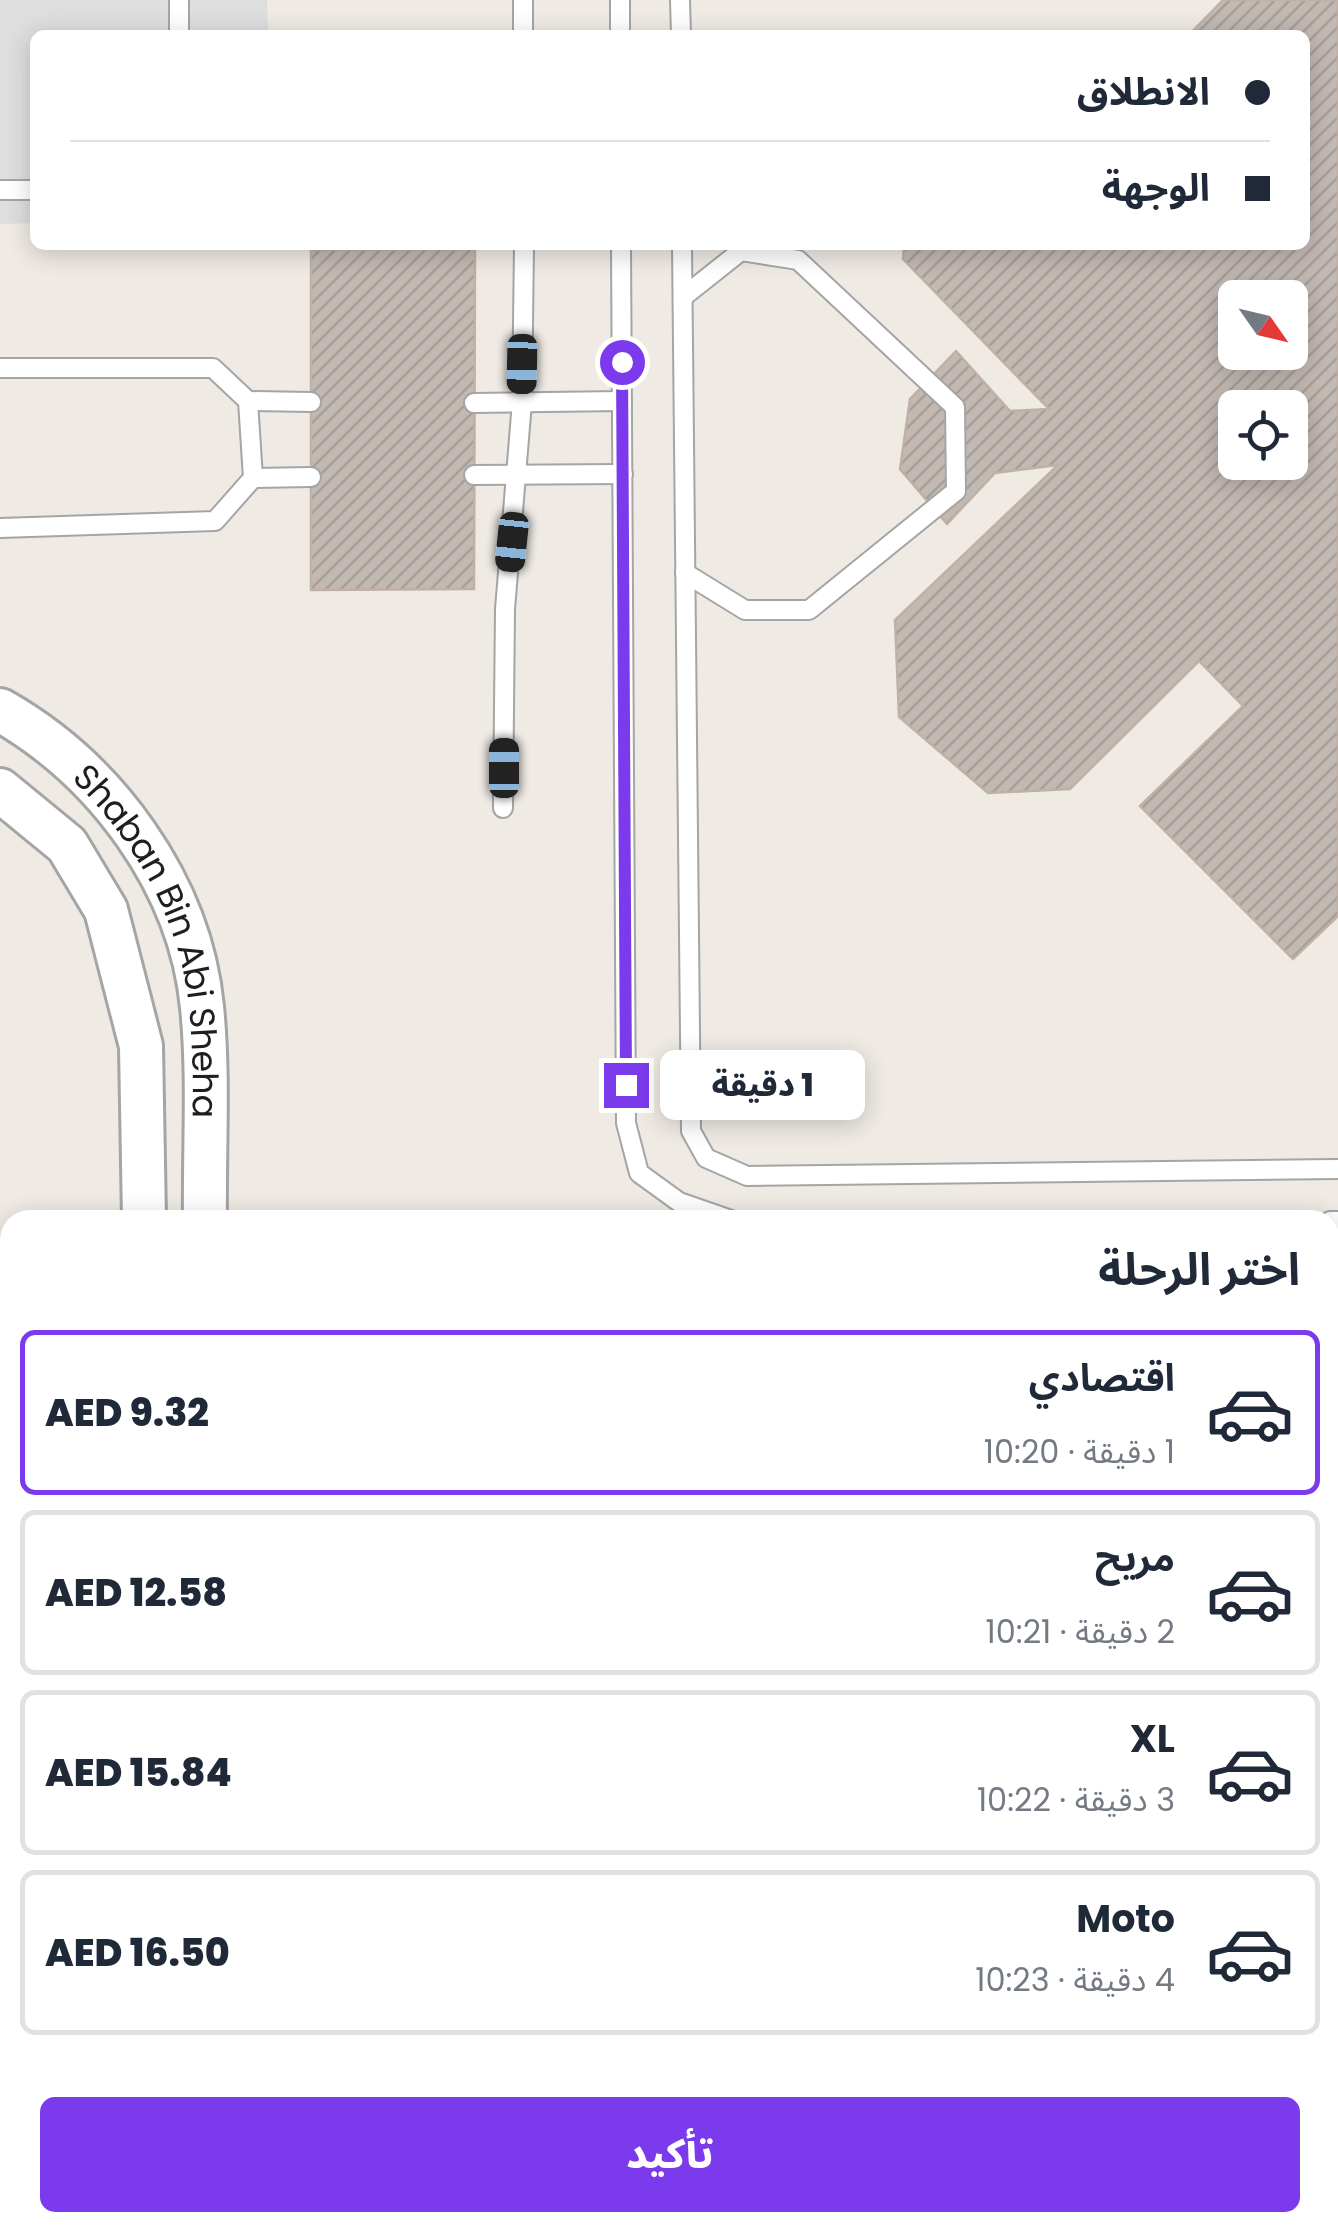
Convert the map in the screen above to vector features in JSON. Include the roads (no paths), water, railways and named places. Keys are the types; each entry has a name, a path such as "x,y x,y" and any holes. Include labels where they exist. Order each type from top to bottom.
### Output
{"street":[{"name":"Shaban Bin Abi Sheha","path":"0,710 32,728 104,796 151,853 185,927 202,1006 205,1210"},
{"name":"Shaban Bin Abi Sheha","path":"0,790 67,845 106,910 141,1046 144,1210"}],"lane":[{"path":"179,0 179,30"},
{"path":"523,0 523,30"},
{"path":"620,0 620,30"},
{"path":"680,0 681,30"},
{"path":"0,190 30,190"},
{"path":"503,808 505,609 522,402 524,250"},
{"path":"621,250 626,1123 638,1173 680,1202 703,1210"},
{"path":"682,250 691,1130 706,1158 747,1176 1338,1169"},
{"path":"683,297 742,251 798,260 955,407 956,491 809,610 745,610 685,573"},
{"path":"0,368 213,368 248,401 311,402"},
{"path":"0,528 214,521 253,478 248,401"},
{"path":"474,403 622,401"},
{"path":"474,475 623,474"},
{"path":"253,478 311,477"}]}
